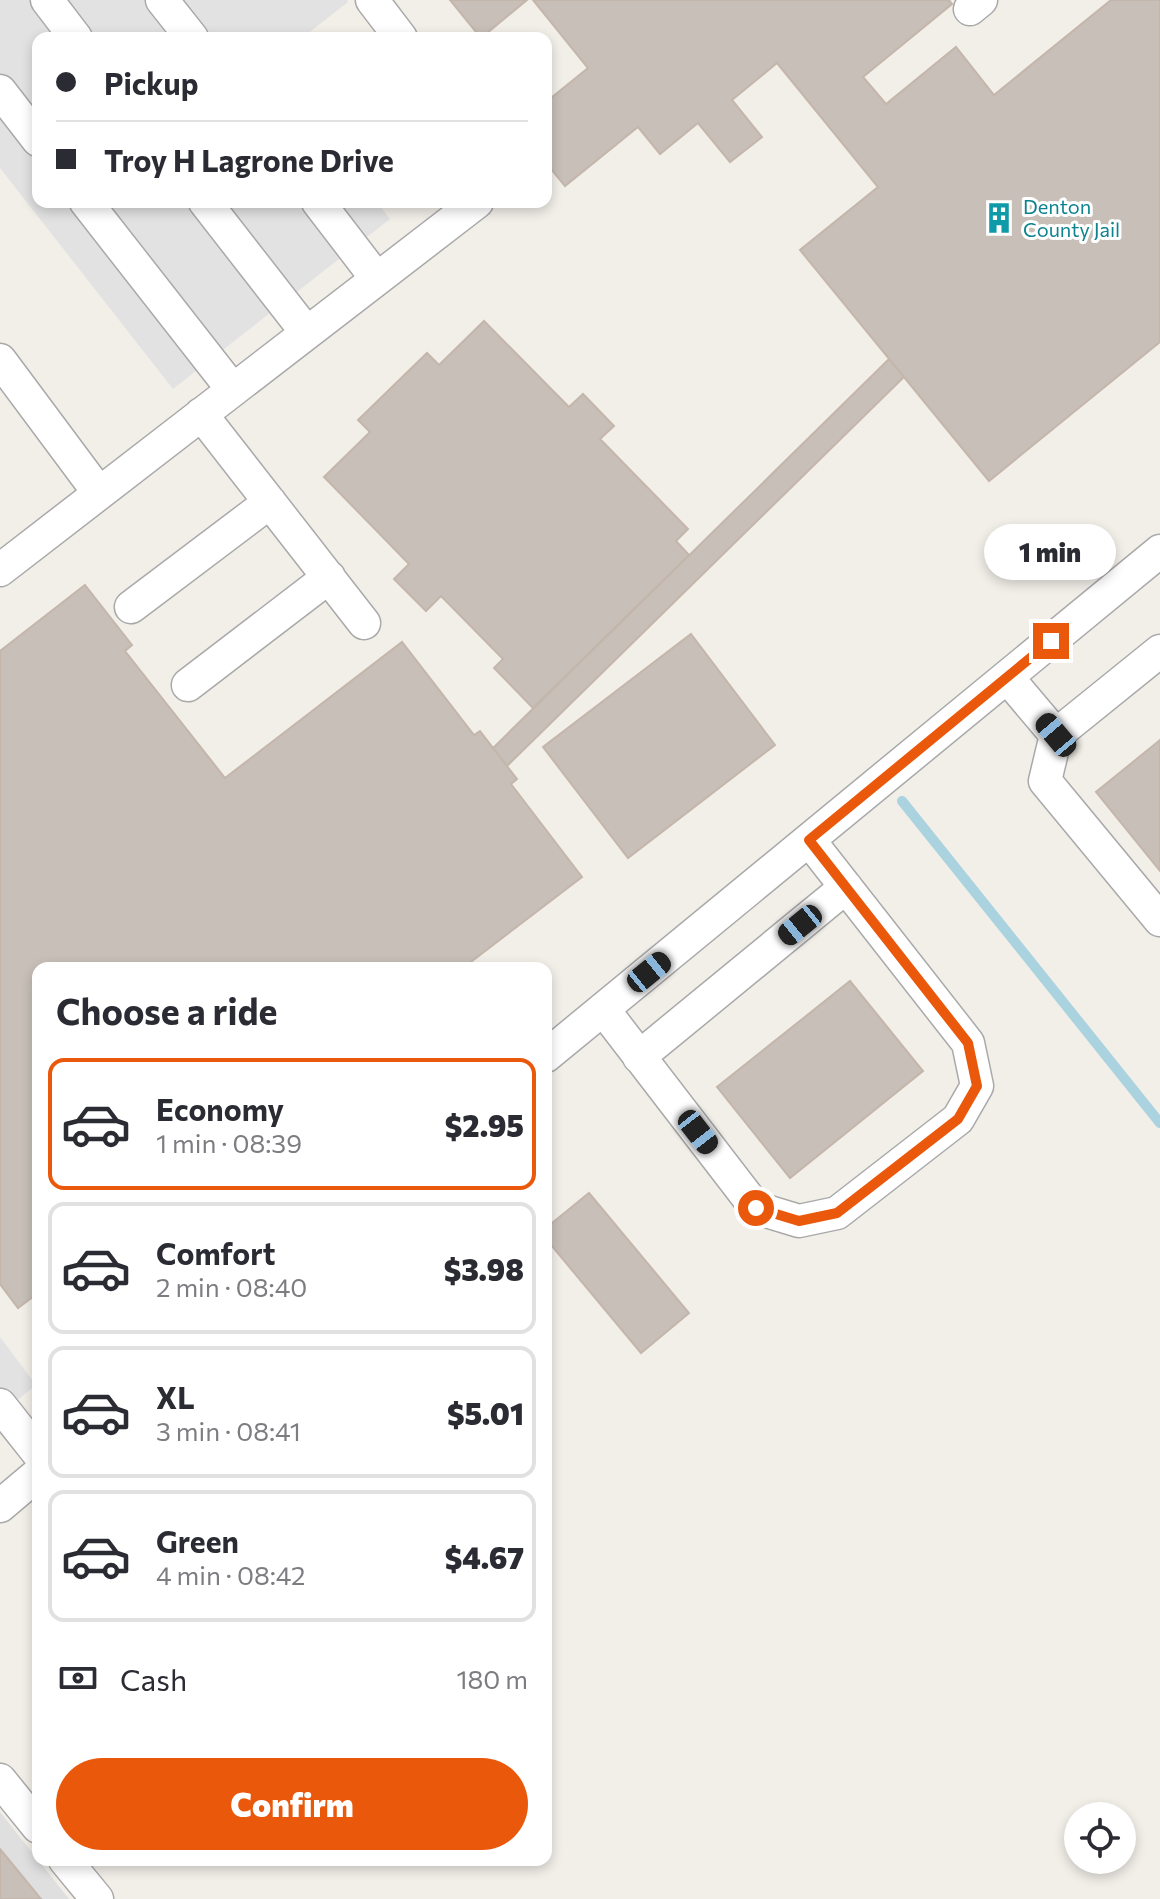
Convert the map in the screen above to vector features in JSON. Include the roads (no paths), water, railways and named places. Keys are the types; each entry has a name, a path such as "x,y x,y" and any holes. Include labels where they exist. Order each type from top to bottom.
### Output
{"street":[{"path":"47,0 71,32"},
{"path":"162,0 187,32"},
{"path":"372,0 396,32"},
{"path":"0,91 32,132"},
{"path":"91,208 233,390"},
{"path":"210,208 307,333"},
{"path":"323,208 377,279"},
{"path":"0,570 469,208"},
{"path":"0,360 99,493"},
{"path":"201,414 364,623"},
{"path":"131,607 270,502"},
{"path":"552,1051 1160,551"},
{"path":"188,685 329,577"},
{"path":"1160,651 1056,735 1045,781 1160,920"},
{"path":"1007,677 1056,735"},
{"path":"603,1009 756,1208 799,1221 837,1213 958,1119 977,1086 968,1043 809,840"},
{"path":"639,1057 846,887"},
{"path":"0,1405 32,1445"},
{"path":"0,1506 32,1479"},
{"path":"0,1780 32,1820"},
{"path":"70,1866 97,1899"}],"waterway":[{"path":"902,801 1160,1123"}],"place":[{"name":"Denton County Jail","path":"999,218"}]}
